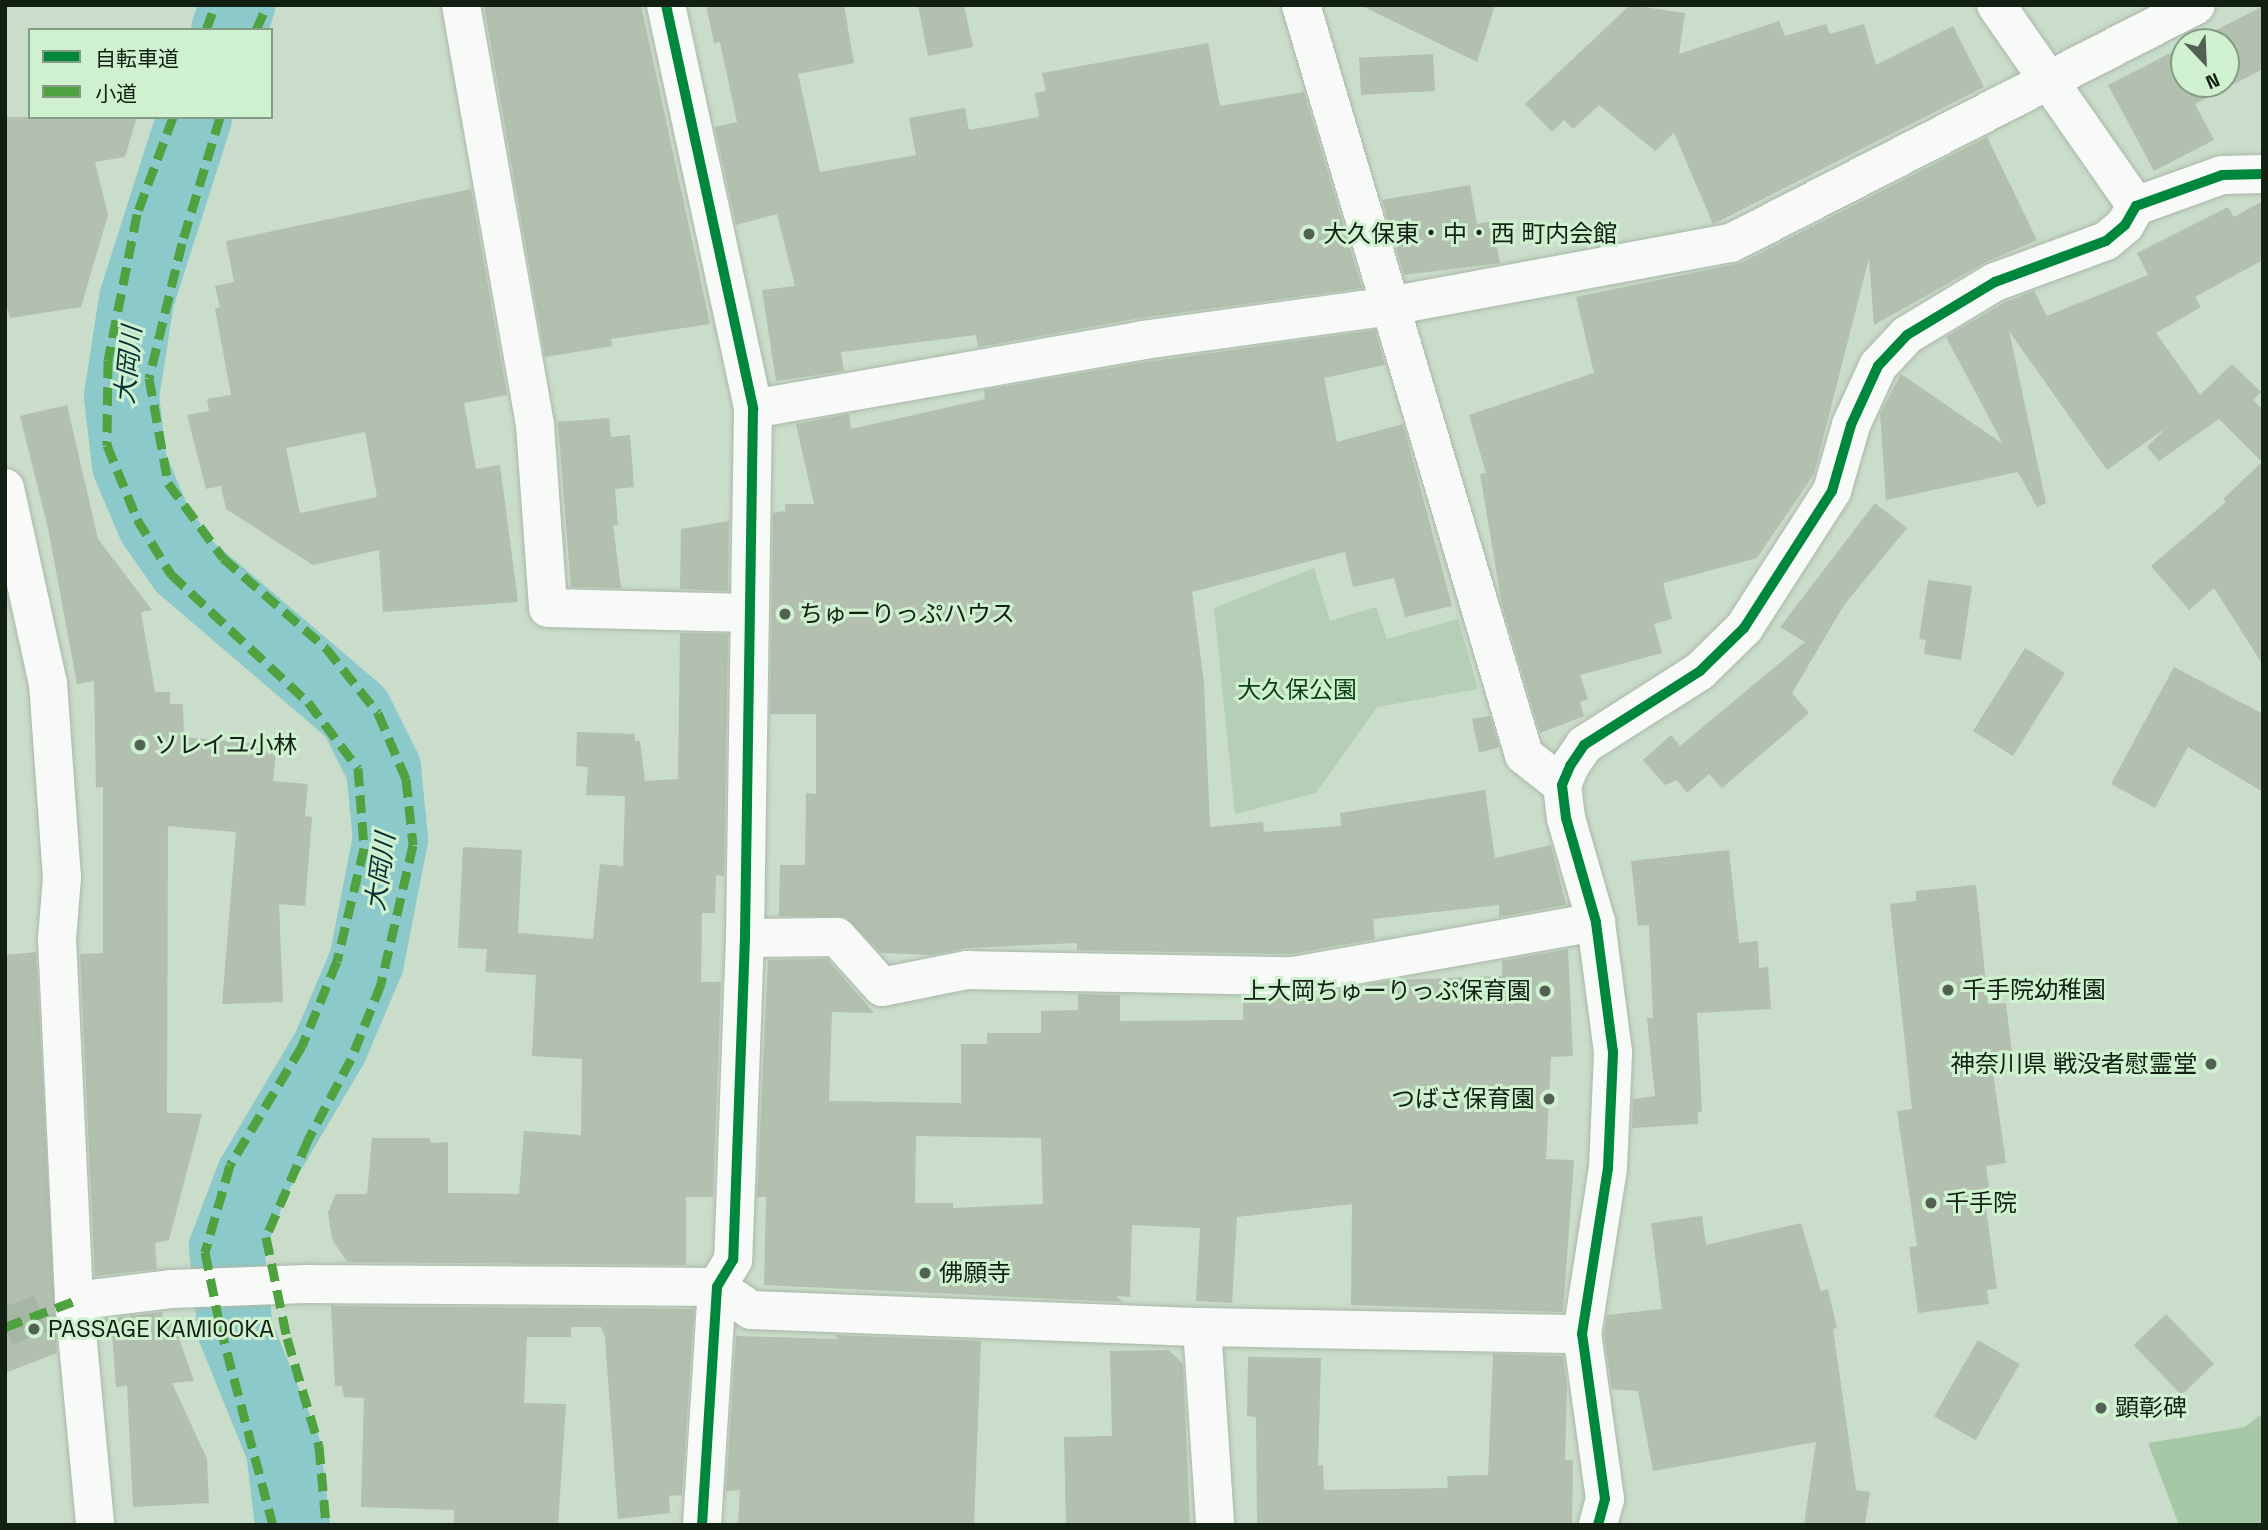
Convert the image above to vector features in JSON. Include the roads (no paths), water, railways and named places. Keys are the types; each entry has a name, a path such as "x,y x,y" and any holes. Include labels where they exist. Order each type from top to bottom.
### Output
{"street":[{"path":"461,5 535,425 548,608 750,613"},
{"path":"666,5 754,409 745,938 733,1260 717,1287 702,1525"},
{"path":"1301,5 1524,755 1562,785"},
{"path":"1996,5 2136,206"},
{"path":"754,409 1143,340 1390,306 1731,243 2196,5"},
{"path":"1598,1525 1605,1499 1583,1334 1608,1168 1613,1052 1596,922 1566,818 1562,785 1584,745 1700,671 1744,628 1832,491 1851,425 1878,366 1907,335 1995,282 2106,241 2125,225 2136,206 2222,174 2263,174"},
{"path":"5,488 48,683 62,877 57,939 74,1301 95,1525"},
{"path":"745,938 837,937 882,987 967,970 1293,976 1596,922"},
{"path":"74,1301 172,1289 305,1284 717,1287 751,1310 1202,1328 1583,1334"},
{"path":"1202,1328 1216,1525"}],"waterway":[{"name":"大岡川","path":"229,28 237,5"},
{"name":"大岡川","path":"193,119 136,299 121,396 129,464 154,523 184,566 355,712 383,768 390,838 366,961 330,1046 253,1176 226,1247 235,1331 283,1449 292,1525"}],"tunnel":[{"path":"5,1327 74,1301"}],"place":[{"name":"大久保東・中・西 町内会館","path":"1309,234"},
{"name":"ちゅーりっぷハウス","path":"785,614"},
{"name":"ソレイユ小林","path":"140,745"},
{"name":"千手院幼稚園","path":"1948,990"},
{"name":"上大岡ちゅーりっぷ保育園","path":"1545,991"},
{"name":"神奈川県 戦没者慰霊堂","path":"2211,1064"},
{"name":"つばさ保育園","path":"1549,1099"},
{"name":"千手院","path":"1931,1203"},
{"name":"佛願寺","path":"925,1273"},
{"name":"PASSAGE KAMIOOKA","path":"34,1329"},
{"name":"顕彰碑","path":"2101,1408"}],"park label":[{"name":"大久保公園","path":"1297,690"}]}
